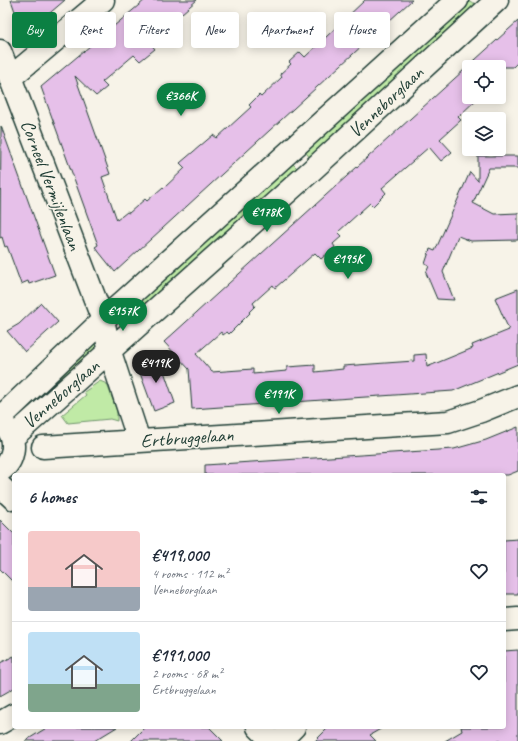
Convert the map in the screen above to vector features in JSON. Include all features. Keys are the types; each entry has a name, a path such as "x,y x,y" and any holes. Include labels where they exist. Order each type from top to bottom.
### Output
{"street":[{"path":"10,78 103,0"},
{"name":"Venneborglaan","path":"0,418 102,320 457,0"},
{"name":"Venneborglaan","path":"9,469 13,448 6,429 110,352 311,171 496,0"},
{"name":"Corneel Vermijlenlaan","path":"0,51 102,320"},
{"path":"290,149 311,171"},
{"name":"Venneborglaan","path":"102,320 110,352 139,441"},
{"name":"Ertbruggelaan","path":"43,447 448,422 518,396"},
{"path":"0,486 12,497"},
{"path":"506,620 518,619"},
{"path":"0,723 12,716"},
{"path":"260,729 272,741"},
{"path":"280,741 292,729"}],"green space":[{"path":"469,1 476,4 474,9 311,159 303,149 464,3"},
{"path":"289,160 299,170 133,317 127,314 127,309"},
{"path":"90,343 96,344 98,348 24,420 15,408"},
{"path":"100,381 107,384 117,411 117,421 110,419 68,423 62,415 86,395 84,392"}],"building":[{"path":"11,0 65,0 51,12 15,12"},
{"path":"145,0 197,0 183,12 131,12"},
{"path":"365,0 412,0 390,20 390,12 352,12"},
{"path":"124,18 124,48 155,49 140,61 134,55 102,82 107,87 96,96 75,76 110,174 102,177 117,220 127,212 129,213 145,199 147,201 163,187 164,188 185,168 180,163 213,135 217,138 251,107 249,105 259,95 261,97 282,77 280,74 291,64 289,62 300,52 305,57 314,48 326,48 326,37 334,29 334,48 360,48 115,272 95,247 98,245 41,87 88,48 116,48 116,24"},
{"path":"518,21 518,62 513,67 506,67 506,60 475,60"},
{"path":"462,72 462,104 472,104 458,117 461,120 440,139 452,152 441,161 429,147 382,188 386,193 373,206 370,203 338,232 342,236 333,244 335,247 321,259 315,253 275,288 273,285 253,303 255,306 249,312 250,313 229,334 227,332 223,335 221,332 196,354 212,372 253,369 253,374 287,371 287,367 315,365 315,372 343,369 343,366 414,361 414,355 426,354 427,367 473,348 472,345 509,330 495,298 518,289 518,364 453,391 192,409 189,369 164,342"},
{"path":"1,126 55,275 29,284 28,281 21,284 7,246 5,247 2,237 0,238"},
{"path":"478,156 518,156 518,168 489,168 473,203 494,214 518,213 518,240 471,241 458,236 443,272 454,300 437,299 426,273 429,266 425,264 430,249 435,251 470,172 478,181"},
{"path":"41,303 58,322 25,352 7,331 19,324"},
{"path":"159,357 175,403 154,411 137,365"},
{"path":"518,427 518,471 508,475 506,475 506,473 205,473 205,465 454,449 486,440"},
{"path":"0,520 12,532 12,581 0,569"},
{"path":"518,539 518,594 506,594 506,540"},
{"path":"518,650 518,741 445,741 462,731 462,729 506,729 506,651"},
{"path":"12,657 12,689 0,696 0,663"},
{"path":"45,729 114,729 94,741 25,741"},
{"path":"143,729 211,729 223,741 131,741"},
{"path":"327,729 380,729 370,735 376,741 315,741"}]}
